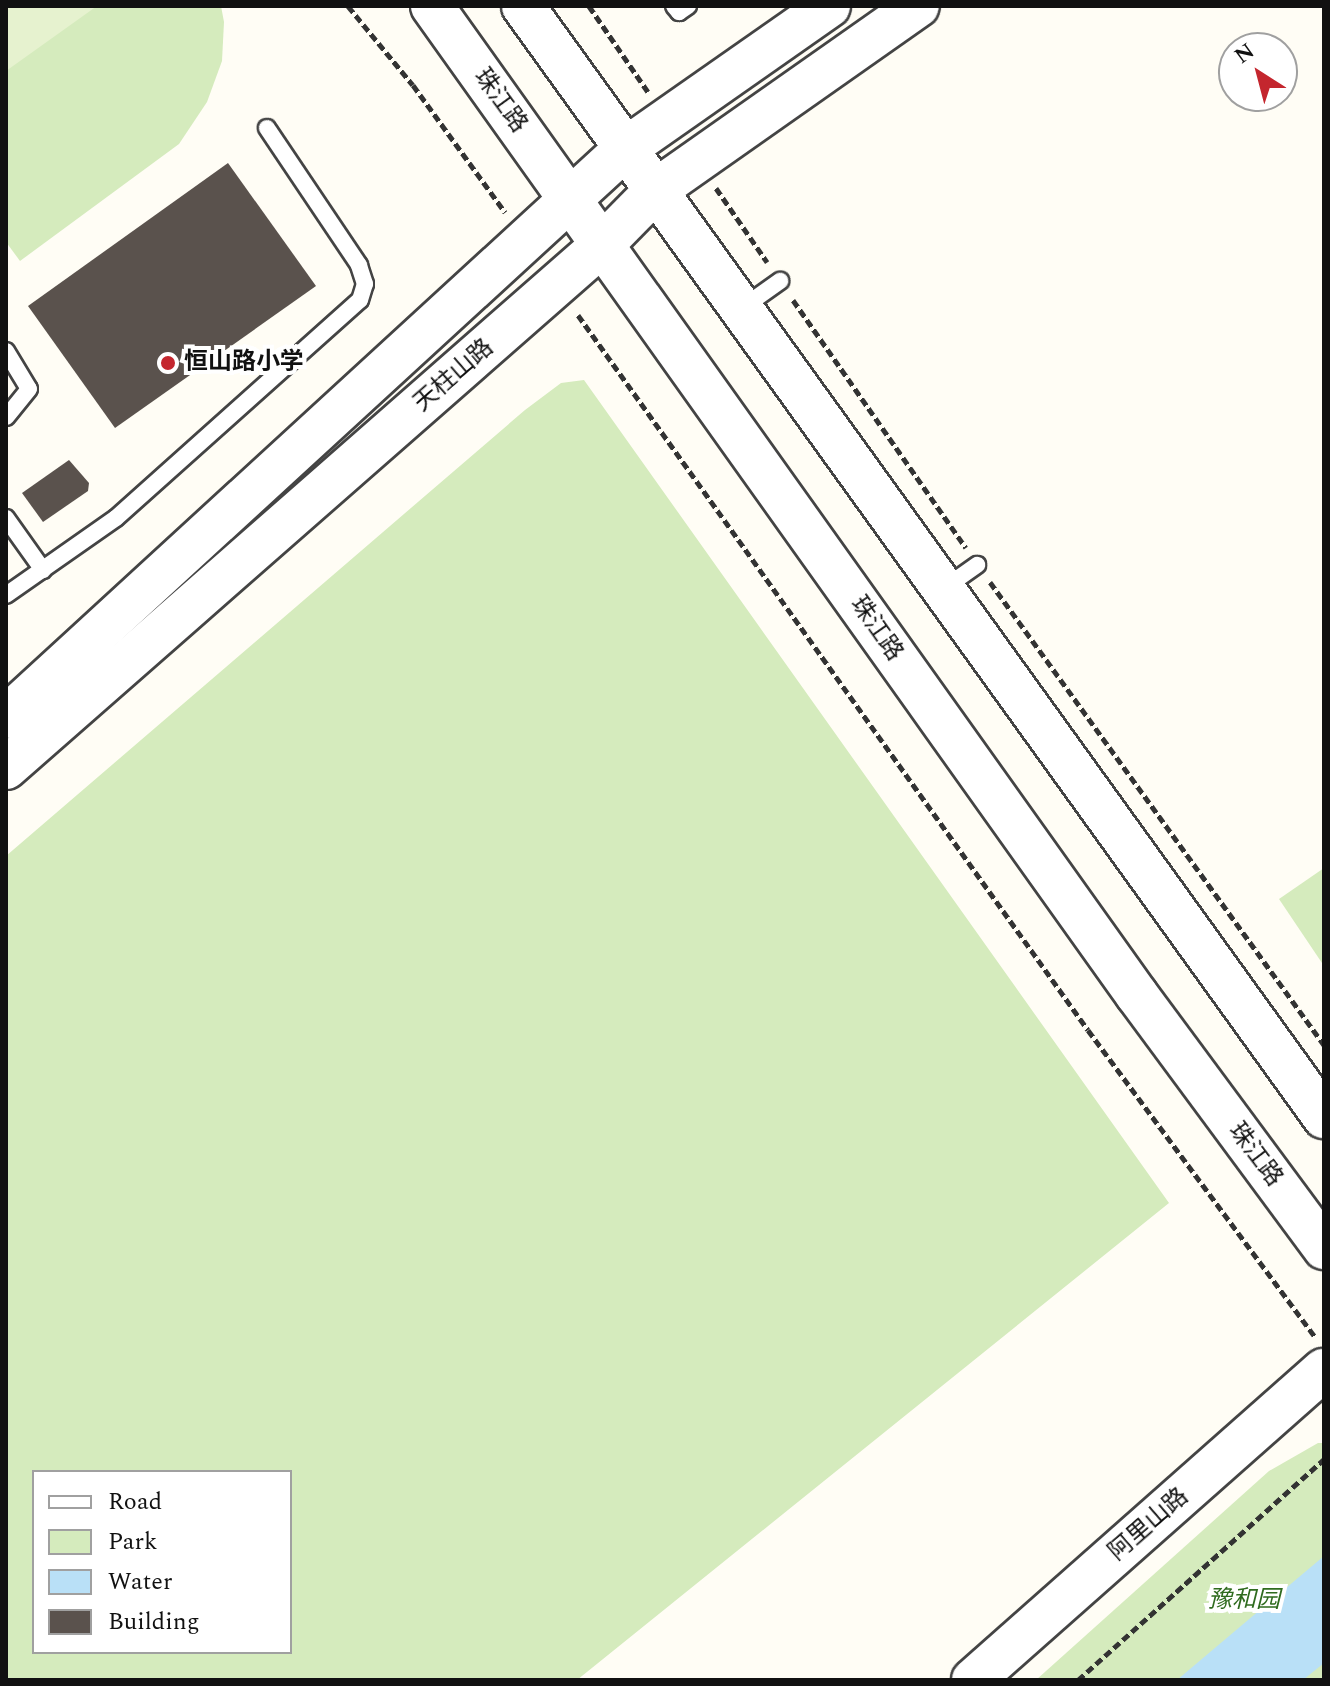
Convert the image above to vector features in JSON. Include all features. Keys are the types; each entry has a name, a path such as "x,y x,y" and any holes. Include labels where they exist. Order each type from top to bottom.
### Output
{"street":[{"name":"珠江路","path":"432,6 1137,995 1324,1248"},
{"path":"523,6 941,591 1324,1117"},
{"path":"6,717 525,241 569,197 625,149 829,6"},
{"name":"天柱山路","path":"6,768 602,245 656,190 918,6"},
{"name":"阿里山路","path":"973,1680 1324,1370"}],"lane":[{"path":"674,6 679,12 688,6"},
{"path":"6,595 116,518 360,300 365,284 359,265 267,128"},
{"path":"740,309 780,281"},
{"path":"6,351 29,389 26,399 6,417"},
{"path":"6,518 43,570"},
{"path":"941,591 977,565"}],"path":[{"path":"348,6 413,85 525,241"},
{"path":"589,6 667,119"},
{"path":"697,161 977,565 1324,1045"},
{"path":"557,285 1088,1030 1324,1348"},
{"path":"1078,1680 1324,1459"}],"green space":[{"path":"6,6 221,6 224,22 222,61 207,102 179,144 20,261 6,242"},
{"path":"6,6 97,6 6,71"},
{"path":"584,380 1169,1203 577,1680 6,1680 6,856 525,410 561,383"},
{"path":"1324,868 1324,966 1279,899"},
{"name":"豫和园","path":"1318,1443 1324,1443 1324,1680 1036,1680 1269,1471"}],"water":[{"path":"1324,1556 1324,1663 1303,1680 1177,1680"}],"building":[{"path":"228,163 316,286 115,428 28,306"},
{"path":"69,460 89,483 88,491 43,522 22,493"}],"place":[{"name":"恒山路小学","path":"168,363"}]}
